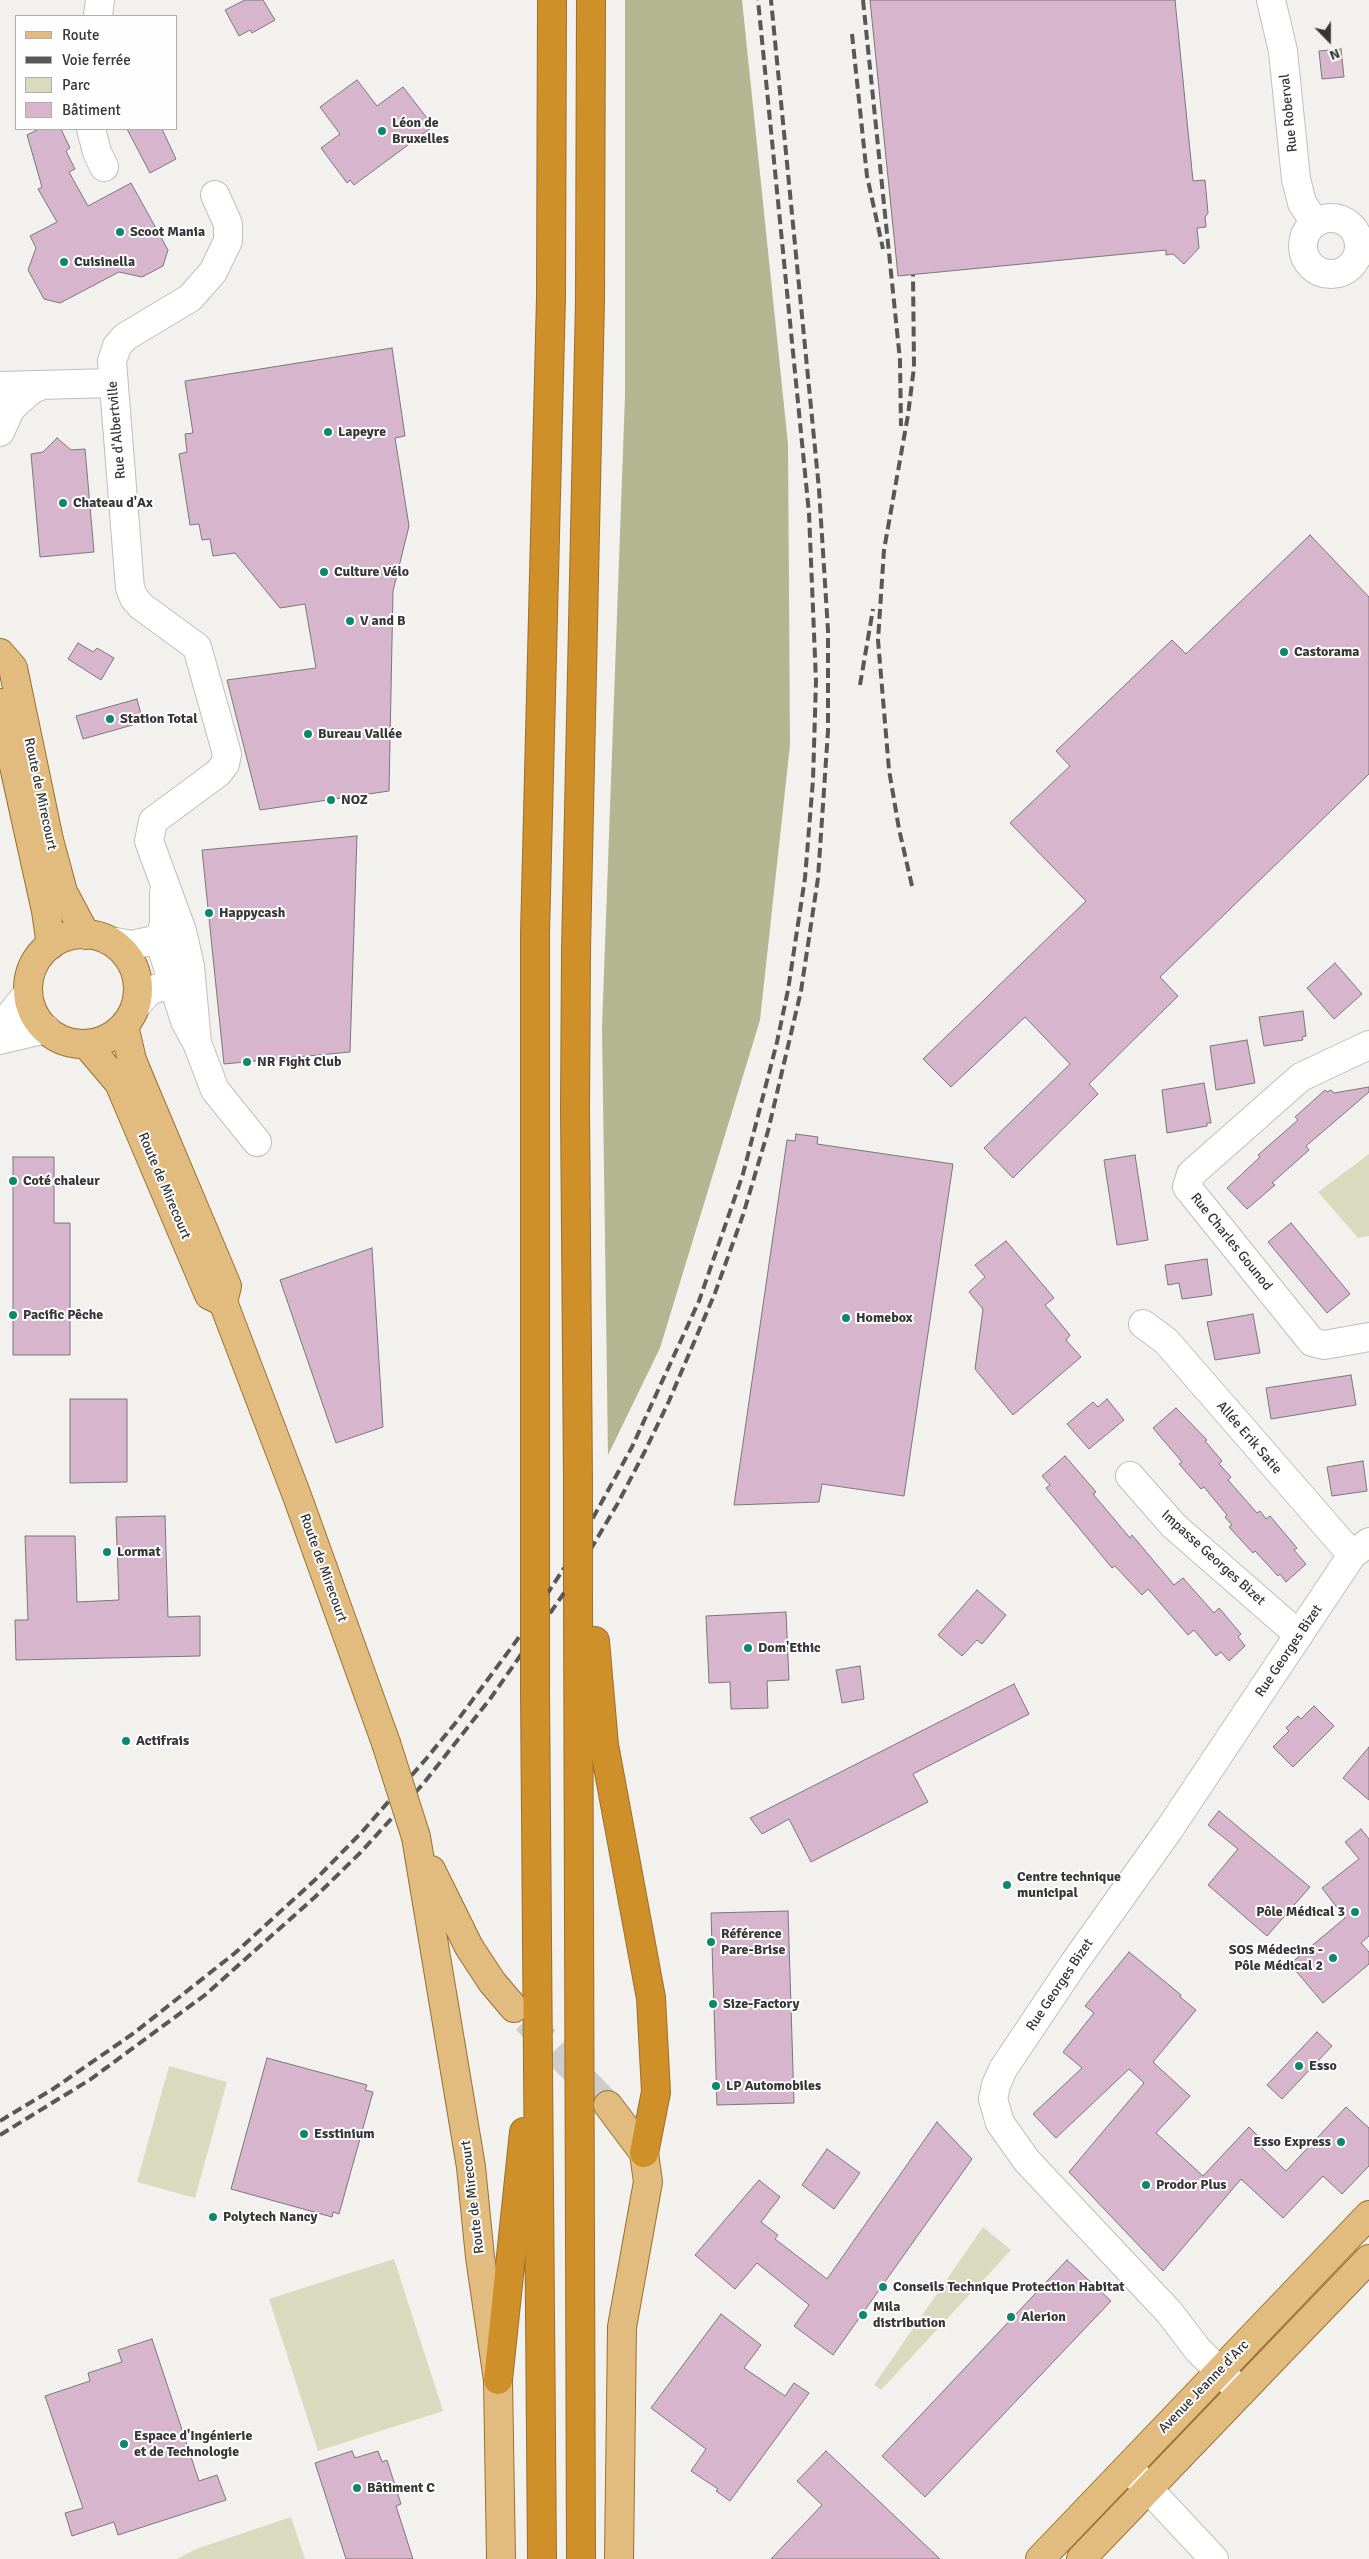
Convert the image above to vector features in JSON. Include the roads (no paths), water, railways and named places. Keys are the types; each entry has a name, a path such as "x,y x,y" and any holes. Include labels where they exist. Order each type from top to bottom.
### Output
{"highway":[{"path":"542,2559 535,1691 535,944 551,296 552,0"},
{"path":"581,2559 583,1578 578,1482 575,1119 576,950 590,310 591,0"},
{"path":"583,1578 604,1745 652,1998 656,2092 644,2153"},
{"path":"498,2380 538,1993"}],"main road":[{"name":"Route de Mirecourt","path":"0,653 14,668 49,840 63,892 98,938"},
{"name":"Route de Mirecourt","path":"0,704 46,911 51,945"},
{"path":"74,935 98,938 129,958 135,969 138,987 130,1016 106,1039 86,1044 58,1038 37,1019 31,1006 28,993 33,966 51,945 74,935"},
{"name":"Route de Mirecourt","path":"130,1016 138,1075 227,1286 223,1302 300,1505 386,1743 416,1837 469,1948 492,1982 514,2008"},
{"name":"Route de Mirecourt","path":"86,1044 119,1083 209,1295 223,1302"},
{"name":"Route de Mirecourt","path":"416,1837 471,2168 480,2257 498,2380 501,2559"},
{"path":"608,2106 644,2153 648,2182 622,2327 621,2556"},
{"name":"Avenue Jeanne d'Arc","path":"1040,2559 1369,2215"},
{"path":"1081,2559 1369,2259"}],"street":[{"path":"98,15 100,0"},
{"name":"Rue Roberval","path":"1271,0 1282,52 1296,179 1302,203 1315,223"},
{"path":"91,130 97,152 104,167"},
{"name":"Rue d'Albertville","path":"215,196 228,224 228,241 223,255 213,272 190,298 137,329 117,346 112,361 112,383 130,588 134,598 141,606 197,647 227,754 225,764 218,773 153,821 148,841 164,887 175,908 183,967 197,1043 215,1090 257,1142"},
{"path":"1324,219 1338,219 1363,234 1358,254 1353,263 1338,273 1318,271 1305,258 1303,248 1308,230 1315,223 1324,219"},
{"path":"0,386 112,383"},
{"path":"0,432 11,408 32,390 40,386"},
{"name":"Rue d'Albertville","path":"159,939 164,925 164,887"},
{"path":"98,938 132,945 159,939 183,967 148,991 130,1016"},
{"path":"0,1028 28,993"},
{"path":"0,1040 46,1029"},
{"name":"Rue Charles Gounod","path":"1369,1045 1301,1078 1191,1174 1187,1187 1312,1342 1324,1345 1369,1337"},
{"name":"Allée Erik Satie","path":"1144,1324 1166,1341 1361,1548"},
{"name":"Impasse Georges Bizet","path":"1130,1476 1174,1526 1299,1635"},
{"name":"Rue Georges Bizet","path":"1241,2392 1192,2343 1169,2312 1027,2161 1000,2123 993,2099 996,2085 1003,2070 1299,1635 1361,1548"},
{"path":"1128,2467 1214,2559"}],"tunnel":[{"path":"526,2020 608,2105"}],"railway":[{"path":"0,2121 53,2089 134,2033 235,1953 316,1879 361,1833 426,1759 457,1721 517,1640 572,1556 632,1447 699,1301 743,1174 777,1042 788,990 805,878 813,780 816,681 809,513 758,0"},
{"path":"0,2135 91,2079 205,1995 315,1897 361,1852 423,1784 490,1699 569,1586 618,1503 645,1451 669,1401 715,1293 743,1215 768,1131 801,991 818,878 828,731 828,630 819,489 771,0"},
{"path":"863,0 900,360 901,426"},
{"path":"852,34 867,176 883,249"},
{"path":"912,886 899,829 889,770 878,640 884,550 908,415 914,367 913,275"},
{"path":"860,685 873,609"}],"place":[{"name":"Léon de Bruxelles","path":"382,131"},
{"name":"Scoot Mania","path":"120,232"},
{"name":"Cuisinella","path":"64,262"},
{"name":"Lapeyre","path":"328,432"},
{"name":"Chateau d'Ax","path":"63,503"},
{"name":"Culture Vélo","path":"324,572"},
{"name":"V and B","path":"350,621"},
{"name":"Castorama","path":"1284,652"},
{"name":"Station Total","path":"110,719"},
{"name":"Bureau Vallée","path":"308,734"},
{"name":"NOZ","path":"331,800"},
{"name":"Happycash","path":"209,913"},
{"name":"NR Fight Club","path":"247,1062"},
{"name":"Coté chaleur","path":"13,1181"},
{"name":"Pacific Pêche","path":"13,1315"},
{"name":"Homebox","path":"846,1318"},
{"name":"Lormat","path":"107,1552"},
{"name":"Dom'Ethic","path":"748,1648"},
{"name":"Actifrais","path":"126,1741"},
{"name":"Centre technique municipal","path":"1007,1885"},
{"name":"Pôle Médical 3","path":"1355,1912"},
{"name":"Référence Pare-Brise","path":"711,1942"},
{"name":"SOS Médecins - Pôle Médical 2","path":"1333,1958"},
{"name":"Size-Factory","path":"713,2004"},
{"name":"Esso","path":"1299,2066"},
{"name":"LP Automobiles","path":"716,2086"},
{"name":"Esstinium","path":"304,2134"},
{"name":"Esso Express","path":"1341,2142"},
{"name":"Prodor Plus","path":"1146,2185"},
{"name":"Polytech Nancy","path":"213,2217"},
{"name":"Conseils Technique Protection Habitat","path":"883,2287"},
{"name":"Mila distribution","path":"863,2315"},
{"name":"Alerion","path":"1011,2317"},
{"name":"Espace d'Ingénierie et de Technologie","path":"124,2444"},
{"name":"Bâtiment C","path":"357,2488"}]}
